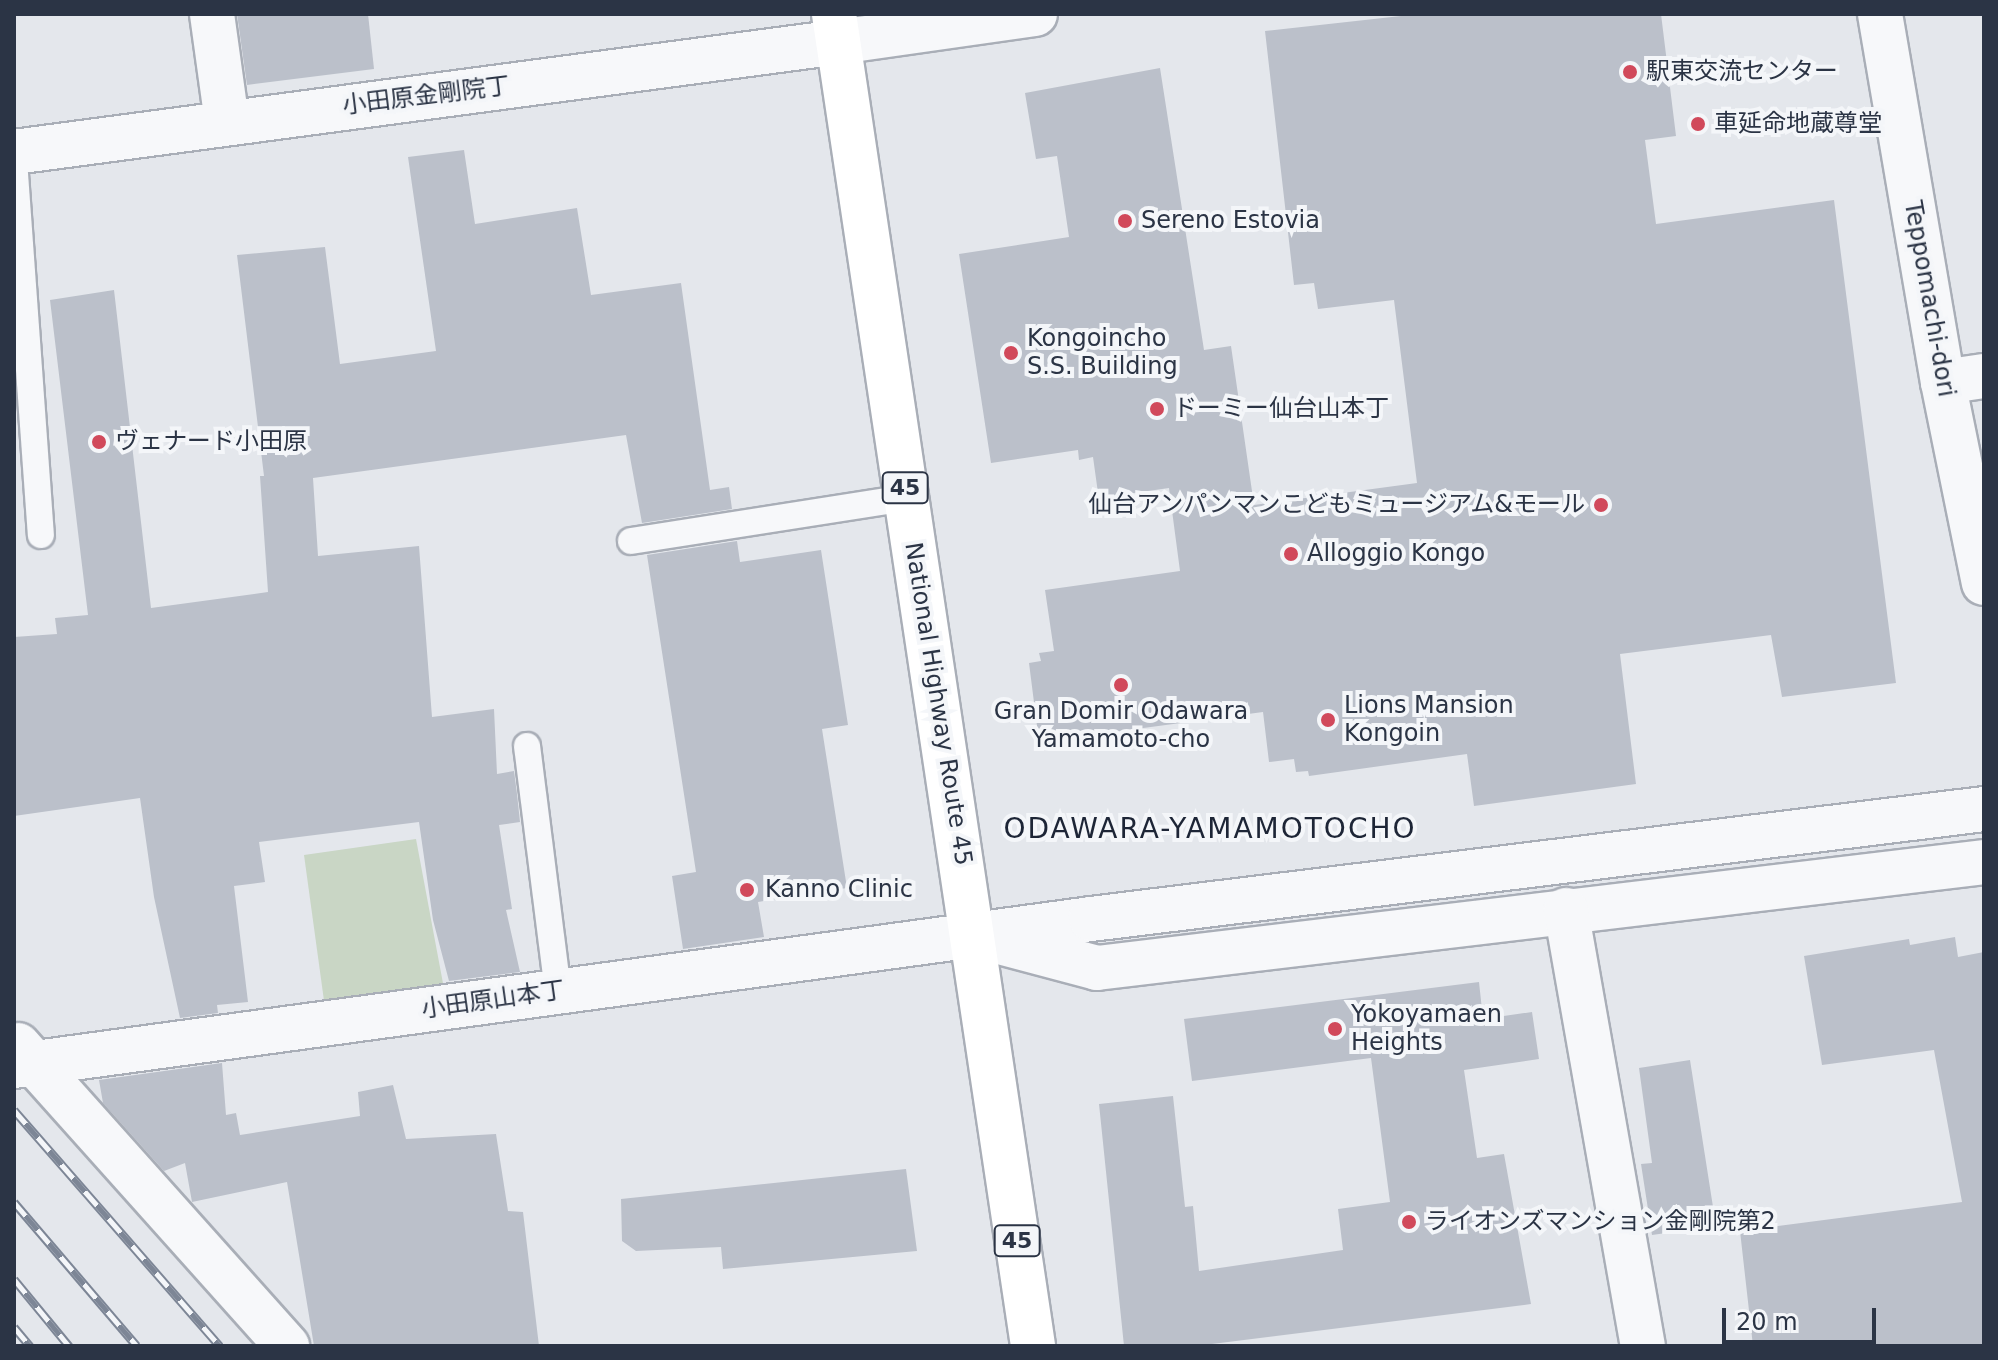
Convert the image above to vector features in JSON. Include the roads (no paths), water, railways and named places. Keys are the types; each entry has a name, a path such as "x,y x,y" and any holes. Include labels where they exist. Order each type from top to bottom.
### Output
{"highway":[{"name":"National Highway Route 45","path":"836,28 1033,1346"}],"street":[{"path":"212,14 227,122"},
{"name":"小田原金剛院丁","path":"14,152 836,28 1035,14"},
{"name":"Teppomachi-dori","path":"1880,14 1964,379 1984,583"},
{"name":"小田原山本丁","path":"21,1056 558,991 973,935 1984,809"},
{"path":"973,935 1097,968 1984,862"},
{"path":"1566,910 1643,1346"},
{"path":"21,1056 287,1346"}],"lane":[{"path":"14,160 41,535"},
{"path":"631,541 907,498"},
{"path":"527,746 558,991"}],"railway":[{"path":"14,1110 220,1346"},
{"path":"14,1202 137,1346"},
{"path":"14,1279 69,1346"},
{"path":"14,1327 30,1346"}],"place":[{"name":"駅東交流センター","path":"1630,72"},
{"name":"車延命地蔵尊堂","path":"1698,124"},
{"name":"Sereno Estovia","path":"1125,221"},
{"name":"Kongoincho S.S. Building","path":"1011,353"},
{"name":"ドーミー仙台山本丁","path":"1157,409"},
{"name":"ヴェナード小田原","path":"99,442"},
{"name":"仙台アンパンマンこどもミュージアム&モール","path":"1601,505"},
{"name":"Alloggio Kongo","path":"1291,554"},
{"name":"Gran Domir Odawara Yamamoto-cho","path":"1121,685"},
{"name":"Lions Mansion Kongoin","path":"1328,720"},
{"name":"Kanno Clinic","path":"747,890"},
{"name":"Yokoyamaen Heights","path":"1335,1029"},
{"name":"ライオンズマンション金剛院第2","path":"1409,1222"}],"district":[{"name":"ODAWARA-YAMAMOTOCHO","path":"1210,829"}]}
